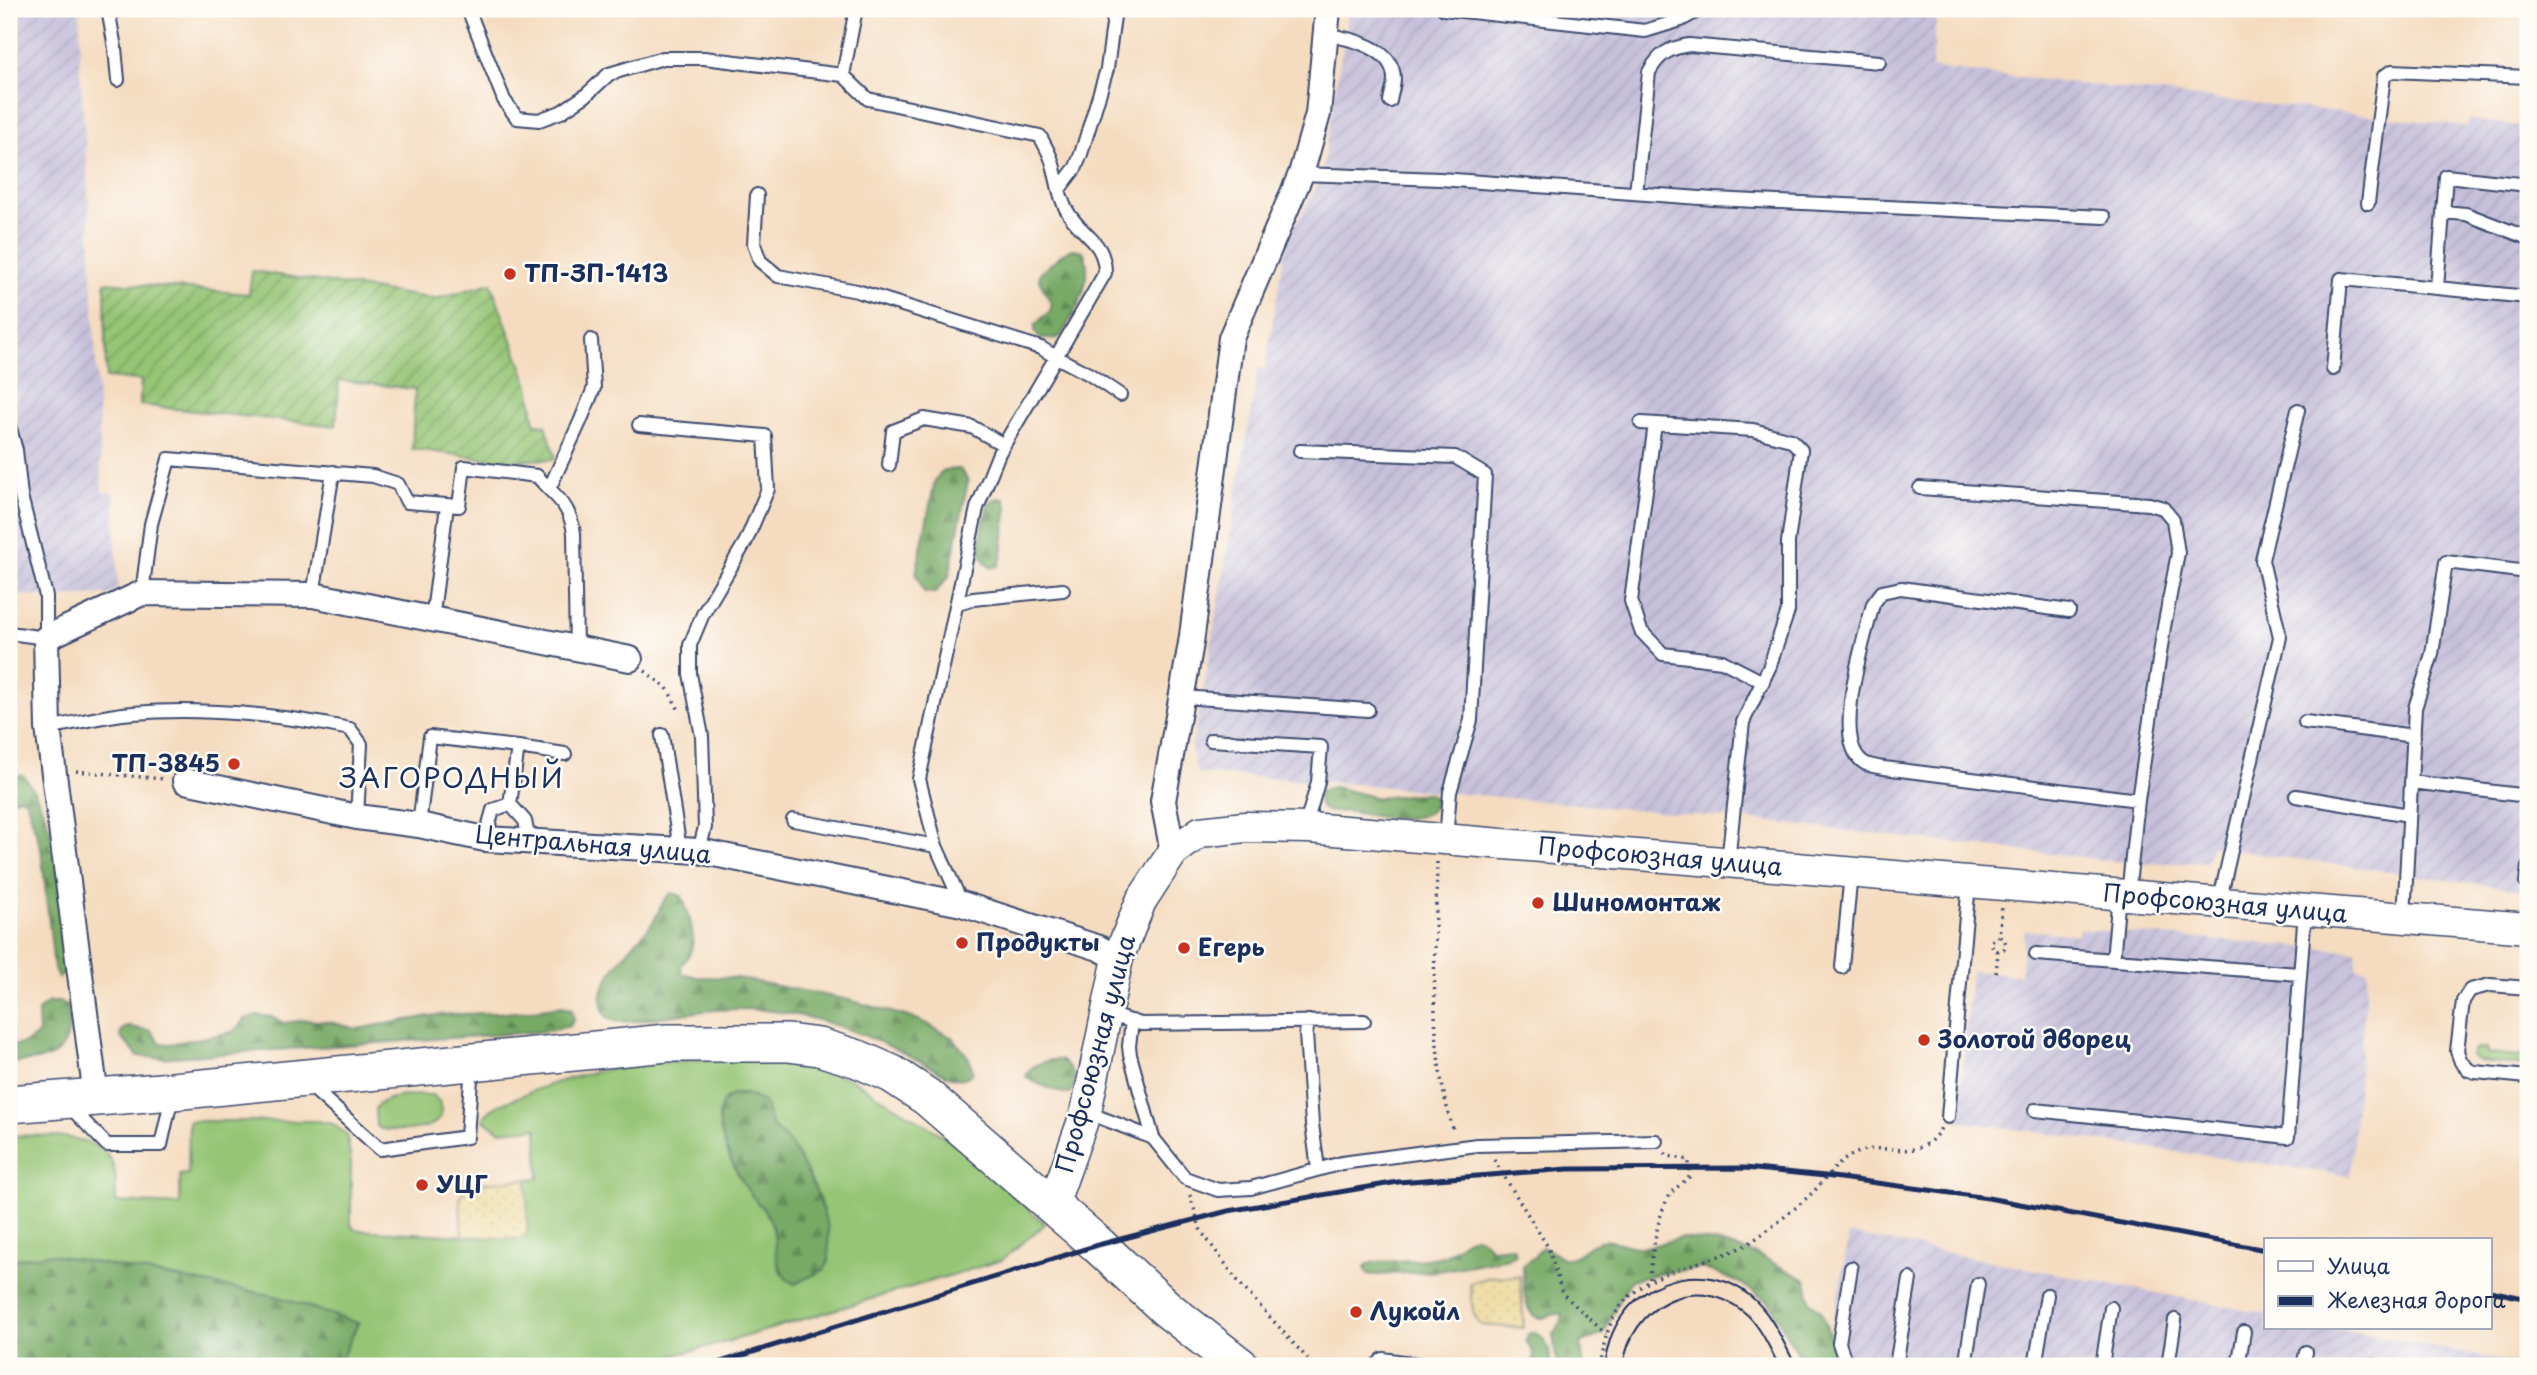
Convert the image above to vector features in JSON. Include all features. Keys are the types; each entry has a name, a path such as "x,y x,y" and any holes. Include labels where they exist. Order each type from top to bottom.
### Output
{"main road":[{"path":"9,1104 303,1079 667,1043 788,1043 818,1047 858,1059 892,1074 927,1097 1053,1205 1230,1364"}],"street":[{"path":"1173,852 1163,801 1191,643 1231,338 1301,173 1318,114 1328,9"},
{"path":"79,1099 54,769 48,728 46,638 142,593 313,596 629,659"},
{"name":"Центральная улица","path":"185,781 357,817 419,825 485,839 690,850 962,904 1099,948 1118,958"},
{"name":"Профсоюзная улица","path":"1053,1205 1119,1017 1118,958 1141,901 1173,852 1199,832 1245,827 1305,828 2528,929"}],"lane":[{"path":"108,9 116,48 118,80"},
{"path":"468,9 504,100 517,118 539,120 561,112 609,74 663,58 704,58 843,75 868,99 1040,136 1051,158 1064,206 1105,258 1105,273 1004,445 976,508 919,779 936,846 962,904"},
{"path":"843,75 856,9"},
{"path":"1059,188 1076,167 1081,154 1107,69 1115,9"},
{"path":"1444,9 1645,31 1681,20 1701,9"},
{"path":"1326,35 1363,44 1386,59 1394,78 1390,101"},
{"path":"1636,193 1650,72 1656,60 1667,50 1689,45 1879,62"},
{"path":"2368,203 2384,76 2392,71 2528,78"},
{"path":"1301,173 1440,179 1714,199 2104,217"},
{"path":"2437,288 2446,176 2528,185"},
{"path":"757,195 754,244 760,261 778,276 857,291 1041,348 1089,373 1120,395"},
{"path":"2443,212 2466,214 2528,238"},
{"path":"2333,369 2342,279 2528,297"},
{"path":"549,489 594,388 591,340"},
{"path":"2218,903 2280,637 2262,560 2298,410"},
{"path":"888,465 893,431 924,419 972,427 1004,445"},
{"path":"1641,423 1753,430 1791,440 1801,450 1788,542 1788,611 1769,668 1743,722 1727,862"},
{"path":"1654,424 1631,601 1641,631 1663,654 1721,661 1762,682"},
{"path":"9,425 21,496 46,596 46,638 9,633"},
{"path":"639,425 765,436 768,489 746,541 703,614 690,645 690,674 702,736 705,827 690,850"},
{"path":"1300,451 1455,457 1485,475 1471,720 1450,792 1441,839"},
{"path":"142,593 151,524 169,459 373,475 398,484 407,502 447,506 459,506 464,467 537,476 565,503 572,519 576,649"},
{"path":"313,596 333,472"},
{"path":"1920,488 2149,504 2163,508 2173,520 2178,553 2164,627 2113,960"},
{"path":"432,620 447,506"},
{"path":"2404,918 2416,708 2431,654 2446,562 2528,572"},
{"path":"2068,611 1901,587 1882,592 1873,604 1849,711 1849,733 1855,752 1864,762 1884,768 2138,800"},
{"path":"957,604 972,599 1063,590"},
{"path":"1182,696 1368,710"},
{"path":"48,728 130,713 197,710 328,724 351,729 361,744 357,817"},
{"path":"2305,722 2414,736"},
{"path":"662,735 690,850"},
{"path":"419,825 430,737 565,754"},
{"path":"1211,740 1321,747 1318,782 1305,828"},
{"path":"510,804 519,747"},
{"path":"2411,782 2528,796"},
{"path":"2296,796 2409,815"},
{"path":"485,839 493,810 510,804"},
{"path":"510,804 525,821 529,841"},
{"path":"793,820 936,846"},
{"path":"2526,882 2528,867"},
{"path":"1842,967 1851,873"},
{"path":"1948,1117 1969,882"},
{"path":"2035,1110 2288,1137 2305,910"},
{"path":"2036,954 2299,974"},
{"path":"2528,988 2490,985 2470,990 2463,1001 2457,1051 2461,1062 2469,1070 2528,1077"},
{"path":"1119,1017 1141,1024 1364,1021"},
{"path":"1119,1017 1153,1138 1185,1178 1218,1190 1251,1188 1342,1163 1459,1147 1656,1141"},
{"path":"1308,1021 1306,1034 1312,1124 1318,1168"},
{"path":"303,1079 380,1149 467,1137 472,1063"},
{"path":"79,1099 107,1145 161,1145 173,1091"},
{"path":"1086,1112 1153,1138"},
{"path":"1851,1268 1839,1343 1844,1358 1854,1366"},
{"path":"1896,1366 1910,1279"},
{"path":"1965,1366 1978,1284"},
{"path":"2035,1366 2047,1294"},
{"path":"2102,1366 2111,1308"},
{"path":"2168,1366 2175,1320"},
{"path":"2238,1366 2244,1332"},
{"path":"2304,1366 2306,1352"},
{"path":"1376,1366 1384,1359 1431,1366"}],"path":[{"path":"54,769 185,781"},
{"path":"1441,839 1437,1029 1448,1113 1459,1147"},
{"path":"1999,936 2006,944 2004,949 1998,951 1991,943 1999,936"},
{"path":"1996,973 1998,951"},
{"path":"1600,1366 1606,1334 1619,1307 1650,1279 1745,1246 1798,1205 1814,1191 1825,1176 1846,1159 1861,1151 1907,1151 1920,1148 1936,1137 1948,1117"},
{"path":"1650,1279 1651,1258 1658,1228 1671,1194 1689,1177 1690,1169 1689,1160 1668,1156 1656,1141"},
{"path":"1477,1145 1499,1164 1548,1247 1562,1293 1606,1334"},
{"path":"1185,1178 1201,1231 1241,1284 1314,1366"},
{"path":"1293,1362 1303,1366"}],"shaded area":[{"path":"9,9 80,9 80,69 102,492 114,493 118,594 63,597 9,595"},
{"path":"1349,9 1937,9 1932,68 2467,126 2469,120 2528,127 2528,891 2212,846 2207,862 2140,864 1752,820 1331,782 1197,773 1191,747 1202,698 1258,369 1265,369 1286,241 1317,187 1323,166"},
{"path":"2079,929 2357,951 2356,968 2368,970 2350,1176 1958,1121 1971,971 2020,975 2025,930 2078,935"},
{"path":"1849,1234 2264,1314 2264,1330 2346,1330 2528,1366 1826,1366"}],"green space":[{"path":"1073,249 1083,251 1086,261 1087,272 1082,295 1061,336 1054,339 1039,338 1035,325 1050,311 1052,305 1039,280 1040,273 1065,252"},
{"path":"252,271 436,299 491,283 529,386 535,424 546,425 556,459 502,461 412,449 415,389 339,380 336,426 140,405 141,380 106,378 105,282 249,294"},
{"path":"960,469 968,481 949,576 935,593 924,592 916,574 935,480 944,470"},
{"path":"992,500 1005,500 1007,506 1002,556 998,566 991,568 982,555 981,539 988,505"},
{"path":"9,774 24,776 47,820 54,845 62,896 68,972 58,978 54,968 41,848 26,800 20,797 9,801"},
{"path":"1333,787 1379,798 1427,793 1434,797 1433,807 1427,814 1401,818 1330,812 1320,806 1318,798 1320,791"},
{"path":"672,893 682,896 692,932 691,950 681,965 682,973 697,977 737,978 849,1000 919,1020 953,1038 969,1058 973,1072 962,1078 948,1076 848,1029 768,1010 726,1009 628,1022 611,1020 604,1012 601,1001 608,977 651,925"},
{"path":"49,1002 61,1002 67,1006 69,1023 64,1046 48,1057 9,1063 9,1046 33,1039 39,1033 38,1011"},
{"path":"562,1006 572,1009 574,1020 569,1026 549,1031 159,1058 138,1056 121,1037 121,1031 131,1027 151,1031 160,1043 169,1044 233,1032 245,1019 257,1015 272,1017 284,1023 306,1020 330,1022 357,1029 436,1015 520,1012"},
{"path":"2486,1048 2487,1053 2528,1057 2528,1066 2479,1061 2471,1056 2474,1050"},
{"path":"750,1058 799,1064 851,1079 963,1148 1045,1224 1002,1260 730,1341 631,1366 9,1366 9,1136 52,1136 84,1141 108,1156 115,1172 116,1202 180,1205 180,1175 188,1174 189,1121 317,1121 333,1124 347,1135 351,1163 351,1224 355,1230 524,1239 527,1231 527,1179 539,1178 537,1128 500,1131 483,1120 489,1112 503,1103 547,1086 603,1070 660,1062"},
{"path":"1060,1060 1072,1071 1075,1080 1068,1094 1026,1077 1030,1069 1039,1064"},
{"path":"736,1094 746,1094 764,1102 772,1126 789,1142 818,1195 828,1228 829,1262 824,1270 795,1284 782,1273 771,1222 743,1183 723,1139 720,1110 725,1100"},
{"path":"432,1095 439,1101 441,1112 439,1119 433,1124 406,1130 381,1129 376,1125 375,1108 379,1104 394,1098"},
{"path":"1481,1238 1492,1249 1513,1247 1516,1254 1509,1258 1439,1271 1376,1275 1367,1274 1365,1269 1366,1265 1374,1262 1442,1256 1465,1240"},
{"path":"1682,1238 1716,1242 1756,1254 1806,1280 1810,1301 1821,1311 1840,1366 1804,1366 1769,1302 1740,1283 1703,1268 1631,1280 1604,1334 1582,1342 1584,1366 1557,1366 1553,1334 1561,1322 1562,1314 1540,1318 1534,1316 1525,1296 1523,1266 1542,1247 1566,1258 1575,1256 1600,1241 1644,1247"},
{"path":"49,1254 276,1296 358,1323 340,1362 300,1366 9,1366 9,1260"},
{"path":"1533,1332 1548,1346 1550,1366 1533,1366 1533,1352 1526,1341 1528,1334"}],"sand":[{"path":"527,1179 527,1231 524,1239 462,1236 460,1198 466,1184"},
{"path":"1520,1276 1524,1328 1481,1325 1473,1311 1470,1283 1490,1277"}],"tram line":[{"path":"1604,1366 1615,1328 1634,1302 1664,1283 1699,1277 1717,1279 1733,1285 1757,1302 1776,1328 1796,1366"},
{"path":"1623,1366 1628,1345 1651,1312 1667,1302 1685,1296 1705,1295 1724,1300 1750,1317 1779,1366"}],"railway":[{"path":"708,1366 1098,1245 1228,1211 1398,1182 1568,1169 1745,1168 1825,1176 1988,1198 2264,1250"},
{"path":"2492,1291 2528,1299"}],"place":[{"name":"ТП-ЗП-1413","path":"510,274"},
{"name":"ТП-3845","path":"234,764"},
{"name":"Шиномонтаж","path":"1538,903"},
{"name":"Продукты","path":"962,943"},
{"name":"Егерь","path":"1184,948"},
{"name":"Золотой дворец","path":"1924,1040"},
{"name":"УЦГ","path":"422,1185"},
{"name":"Лукойл","path":"1356,1312"}],"district":[{"name":"ЗАГОРОДНЫЙ","path":"452,778"}]}
